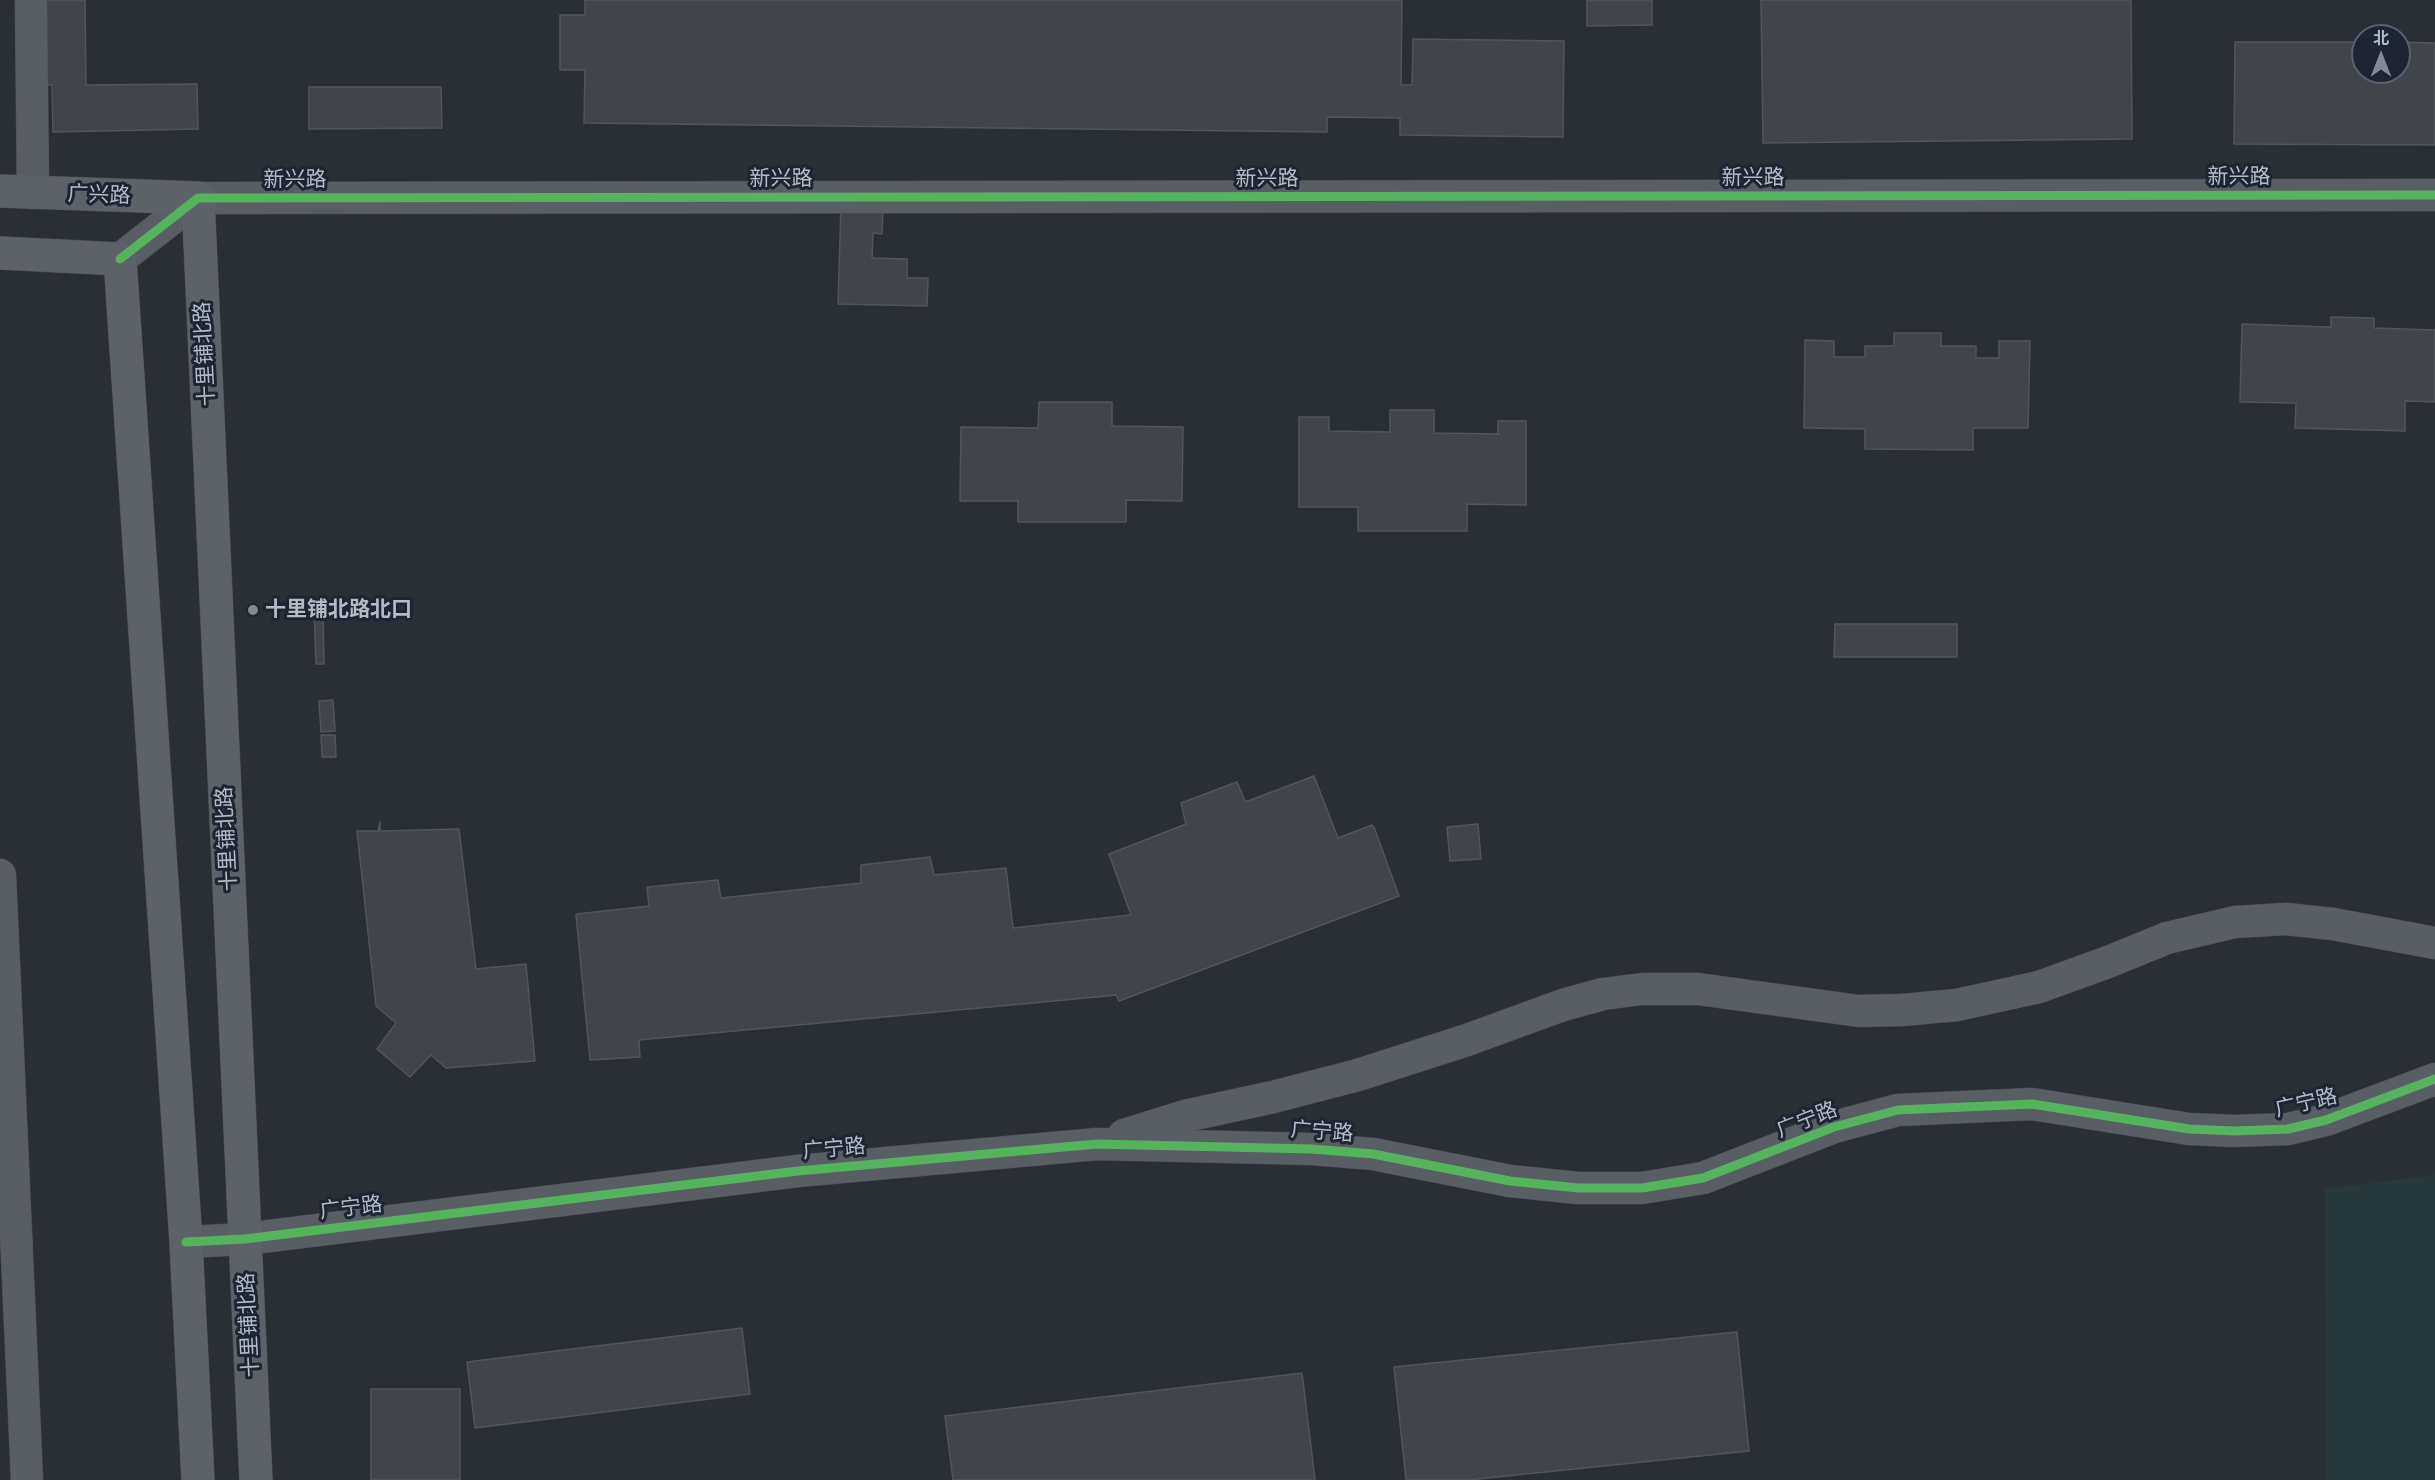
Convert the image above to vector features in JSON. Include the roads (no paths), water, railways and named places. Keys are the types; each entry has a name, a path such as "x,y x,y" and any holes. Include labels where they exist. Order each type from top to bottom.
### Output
{"street":[{"path":"31,0 33,193"},
{"name":"广兴路","path":"0,191 198,198"},
{"name":"新兴路","path":"198,198 2435,195"},
{"path":"0,253 120,259 198,198"},
{"name":"十里铺北路","path":"198,198 256,1480"},
{"path":"120,259 186,1242 198,1480"},
{"path":"0,875 27,1480"},
{"name":"广宁路","path":"1097,1144 1185,1116 1358,1075 1467,1040 1563,1005 1603,994 1642,989 1698,989 1837,1009 1902,1010 1957,1005 2039,987 2167,938 2235,922 2286,919 2333,924 2435,943"},
{"name":"广宁路","path":"186,1242 245,1239 798,1170 1097,1144 1312,1149 1373,1154 1510,1181 1578,1188 1642,1188 1703,1178 1834,1127 1898,1110 2032,1104 2189,1129 2235,1131 2288,1129 2326,1120 2435,1079"}],"place":[{"name":"十里铺北路北口","path":"253,610"}]}
